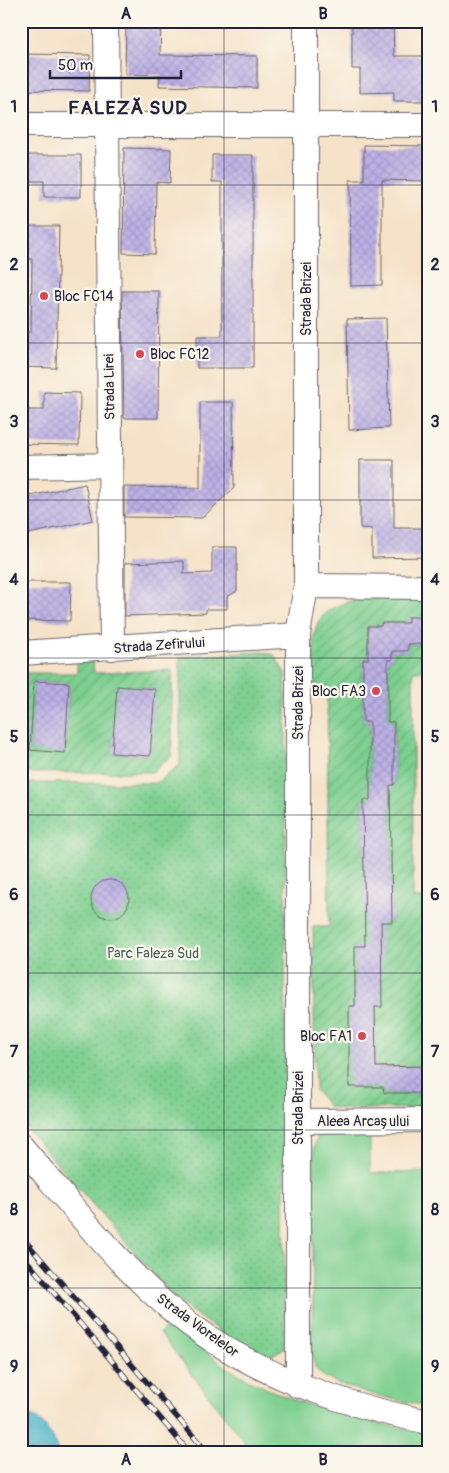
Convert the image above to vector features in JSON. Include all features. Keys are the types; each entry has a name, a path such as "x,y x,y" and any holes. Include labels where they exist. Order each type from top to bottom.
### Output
{"street":[{"name":"Strada Lirei","path":"106,21 112,648"},
{"name":"Strada Brizei","path":"298,1386 298,635 306,586 306,21"},
{"path":"21,125 428,125"},
{"path":"21,467 110,465"},
{"path":"306,586 428,587"},
{"name":"Strada Zefirului","path":"21,653 298,635"},
{"name":"Aleea Arcașului","path":"298,1121 428,1120"},
{"name":"Strada Viorelelor","path":"21,1146 112,1251 168,1306 226,1349 298,1386 370,1410 428,1422"}],"green space":[{"path":"379,597 428,597 428,617 408,623 381,623 381,626 368,626 368,659 363,659 363,722 370,722 370,784 394,785 394,722 388,722 388,660 392,651 408,651 408,644 428,644 428,671 413,671 413,898 428,898 428,1058 426,1058 426,1066 376,1067 375,1007 381,946 355,947 355,1006 349,1007 350,1087 383,1087 384,1093 426,1093 428,1086 428,1108 341,1109 329,1107 315,1090 313,927 329,927 327,690 314,690 314,636 319,621 330,610 344,603","holes":["363,800 390,800 392,922 365,922"]},
{"name":"Parc Faleza Sud","path":"261,652 274,655 285,673 286,707 284,1348 271,1356 230,1339 176,1300 21,1122 21,783 157,783 180,765 180,657"},
{"path":"77,661 93,661 94,673 172,670 172,756 152,772 21,773 21,673 77,673","holes":["34,681 69,683 65,752 30,750","118,686 150,756 112,753"]},
{"path":"318,1135 370,1135 370,1173 428,1172 428,1406 386,1398 337,1383 325,1377 315,1367 312,1355 314,1147"},
{"path":"170,1323 213,1357 240,1375 284,1396 355,1418 428,1433 428,1452 252,1452 160,1333"}],"water":[{"path":"21,1409 45,1426 56,1444 58,1452 21,1452"}],"building":[{"path":"126,21 161,21 160,55 257,56 257,88 159,86 160,75 125,74"},
{"path":"352,21 393,21 394,56 428,56 428,101 394,101 394,92 360,93 360,69 352,69"},
{"path":"21,54 90,55 89,91 21,90"},
{"path":"364,145 428,146 428,181 382,180 382,285 351,286 350,180 364,180"},
{"path":"124,148 171,149 170,183 156,182 155,254 123,253"},
{"path":"21,155 81,155 81,197 44,197 44,181 21,181"},
{"path":"212,155 253,155 253,368 197,368 197,336 222,336 222,182 212,182"},
{"name":"Bloc FC14","path":"21,226 59,226 56,368 21,367 21,332 31,332 32,259 21,259"},
{"name":"Bloc FC12","path":"122,291 159,291 158,418 124,418"},
{"path":"386,318 389,428 349,430 347,319"},
{"path":"44,392 80,393 79,445 21,444 21,410 44,410"},
{"path":"200,402 233,402 234,488 202,518 124,517 124,487 200,488"},
{"path":"360,460 394,460 394,528 428,528 428,557 372,558 372,529 360,528"},
{"path":"85,484 93,520 24,535 21,523 21,498"},
{"path":"212,547 237,547 237,591 227,597 227,609 206,609 206,613 125,616 125,563 184,561 184,574 212,573"},
{"path":"21,582 71,582 70,621 21,620"},
{"path":"408,617 428,617 428,644 408,644 408,651 392,651 392,660 388,660 388,722 394,722 394,785 390,785 392,922 381,922 382,1007 375,1007 376,1067 428,1066 428,1086 426,1093 384,1093 383,1087 349,1087 349,1006 355,1006 355,946 365,946 363,800 370,800 370,722 363,722 363,659 368,659 368,626 381,626 381,623 408,623"},
{"path":"34,681 69,683 65,753 30,750"},
{"path":"117,686 155,689 150,756 112,753"},
{"path":"110,880 117,881 123,886 128,892 128,906 123,912 117,917 110,918 103,917 97,912 92,906 91,899 92,892 97,886 103,881"}],"railway":[{"path":"21,1236 207,1452"},
{"path":"21,1254 189,1452"}],"place":[{"name":"Bloc FC14","path":"44,296"},
{"name":"Bloc FC12","path":"140,354"},
{"name":"Bloc FA3","path":"376,691"},
{"name":"Bloc FA1","path":"362,1036"}],"district":[{"name":"FALEZĂ SUD","path":"128,107"}]}
